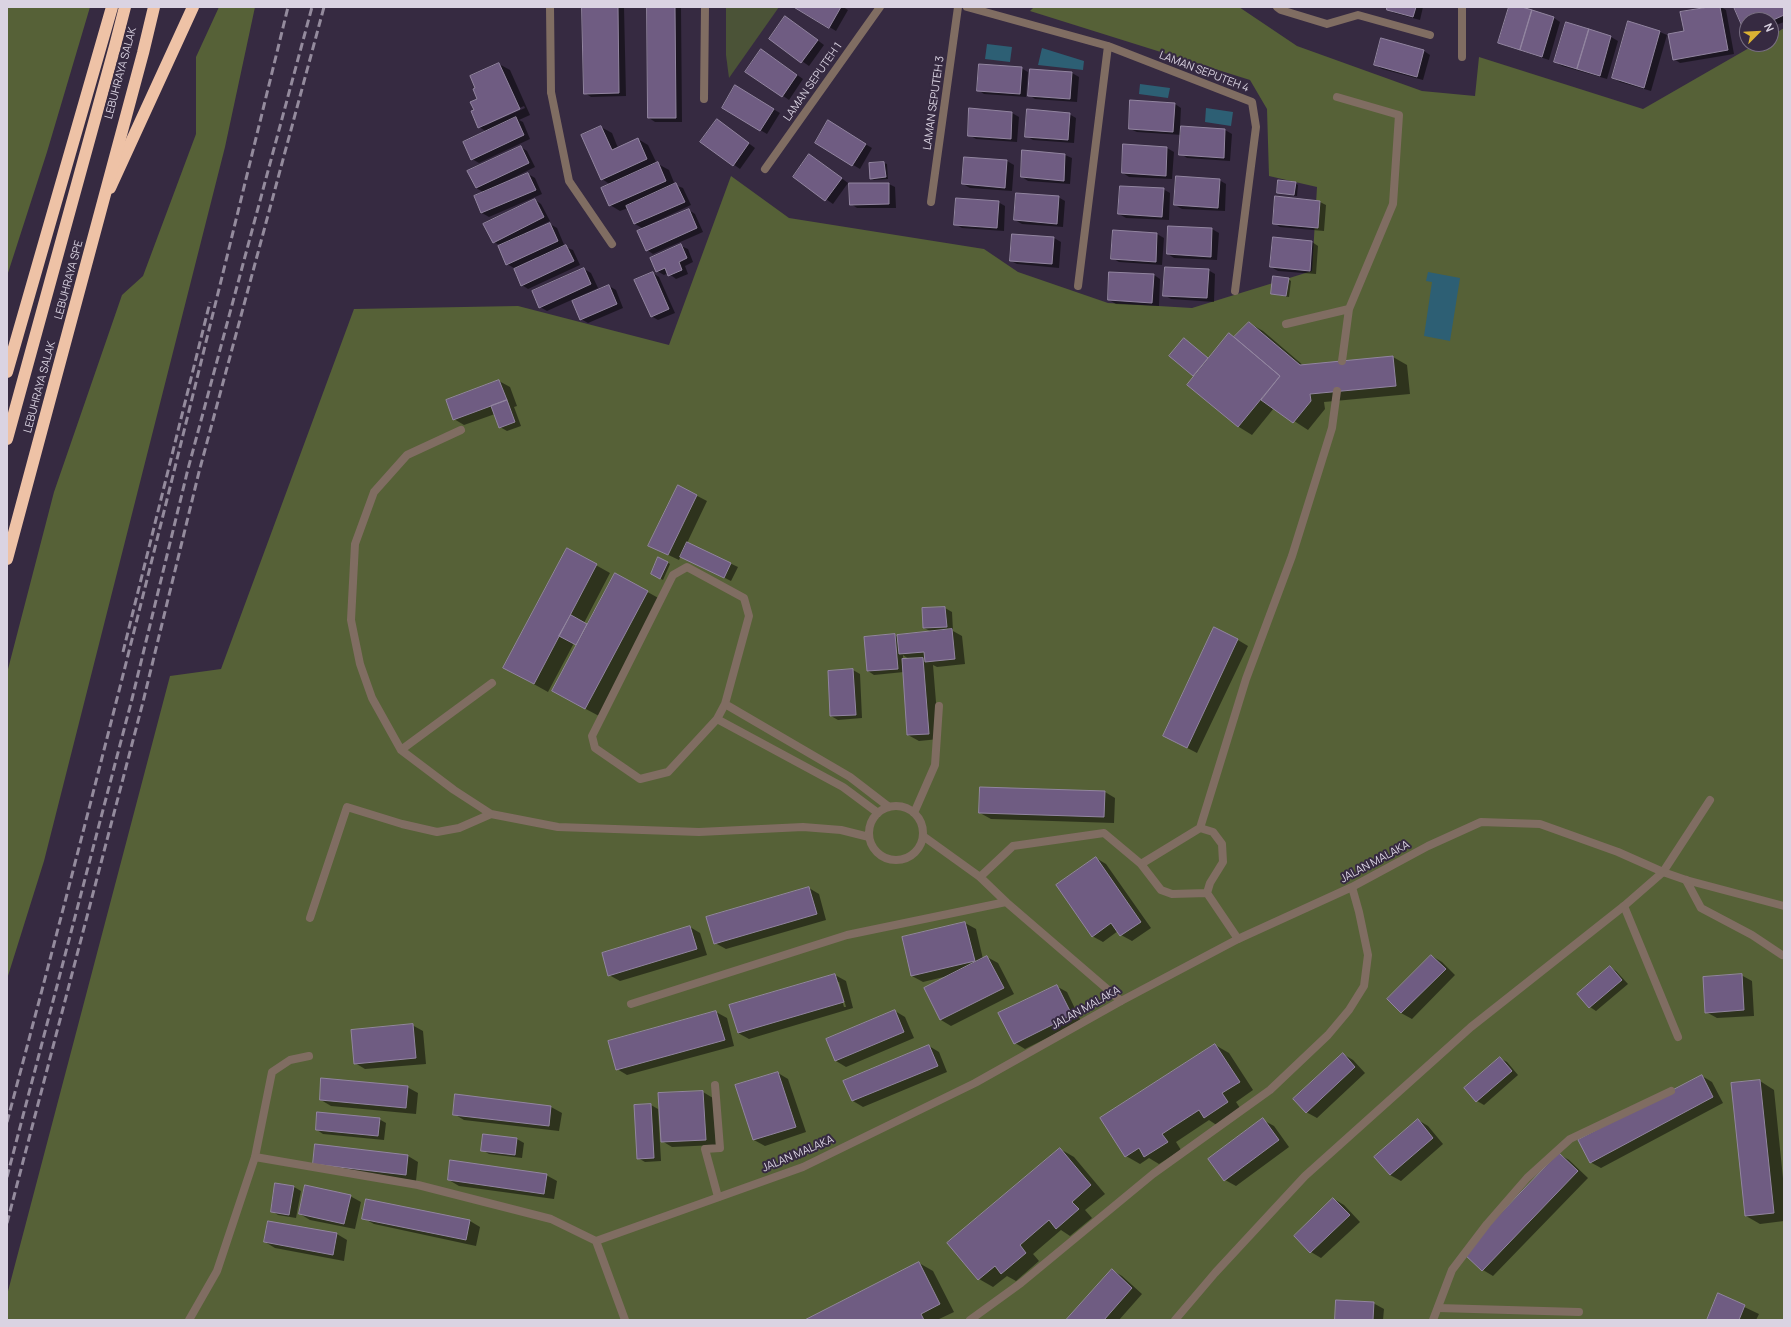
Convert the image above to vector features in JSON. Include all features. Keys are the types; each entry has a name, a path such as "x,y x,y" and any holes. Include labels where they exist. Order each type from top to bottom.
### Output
{"highway":[{"path":"7,372 112,7"},
{"name":"LEBUHRAYA SPE","path":"7,438 109,69 124,7"},
{"name":"LEBUHRAYA SPE","path":"7,559 143,54 154,7"},
{"name":"LEBUHRAYA SALAK","path":"7,564 146,29 154,7"},
{"path":"102,205 193,7"}],"street":[{"path":"550,7 551,92 569,181 612,244"},
{"path":"704,99 705,7"},
{"name":"LAMAN SEPUTEH 1","path":"765,169 880,7"},
{"name":"LAMAN SEPUTEH 3","path":"931,202 958,7"},
{"name":"LAMAN SEPUTEH 4","path":"967,7 1108,46 1252,102 1256,127 1235,291"},
{"path":"1277,7 1281,10 1327,24 1358,15 1430,35"},
{"path":"1462,7 1462,57"},
{"path":"1078,286 1108,46"},
{"path":"1337,97 1399,115 1393,204 1349,308 1342,361"},
{"path":"1286,324 1349,308"},
{"path":"1141,864 1200,828 1246,679 1292,556 1330,435 1337,391"},
{"path":"461,430 407,455 374,492 355,544 351,620 360,664 372,698 401,750 454,790 491,814 558,827 699,832 803,827 841,830 869,837"},
{"path":"687,567 744,598 749,616 725,704 717,719 668,772 640,779 595,748 592,736 673,575 687,567"},
{"path":"401,750 492,683"},
{"path":"725,704 850,776 889,807"},
{"path":"914,813 935,765 939,706"},
{"path":"717,719 843,787 878,813"},
{"path":"1175,1320 1215,1273 1305,1176 1471,1027 1624,906 1663,872 1710,800"},
{"path":"902,806 914,813 921,824 923,836 919,849 909,858 896,861 884,858 874,849 869,837 870,824 878,813 889,807 902,806"},
{"path":"310,918 347,807 402,824 438,832 459,828 491,814"},
{"name":"JALAN MALAKA","path":"596,1241 803,1167 968,1087 1121,1001 1238,939 1352,887 1428,846 1481,822 1540,824 1618,852 1663,872 1686,880 1784,906"},
{"path":"1200,828 1213,832 1222,844 1223,862 1210,883 1207,893"},
{"path":"980,877 1013,846 1104,832 1141,864 1161,890 1172,894 1207,893"},
{"path":"923,836 980,877 1006,902 1121,1001"},
{"path":"1686,880 1701,908 1752,935 1782,955"},
{"path":"970,1320 1021,1283 1153,1174 1270,1090 1328,1035 1349,1010 1364,986 1368,955 1352,887"},
{"path":"1207,893 1238,939"},
{"path":"631,1004 847,935 1006,902"},
{"path":"1624,906 1678,1037"},
{"path":"189,1320 217,1271 255,1157 272,1072 290,1060 310,1056"},
{"path":"715,1085 720,1148 705,1149 718,1197"},
{"path":"1433,1320 1452,1270 1487,1224 1528,1178 1570,1139 1671,1091"},
{"path":"255,1157 425,1186 551,1218 596,1241 625,1320"},
{"path":"1438,1308 1579,1312"}],"green space":[{"path":"7,7 90,7 47,152 7,276"},
{"path":"219,7 255,7 225,147 44,861 7,979 7,673 54,492 122,295 143,276 196,134 196,57"},
{"path":"726,7 779,7 729,78 726,55"},
{"path":"1034,7 1239,7 1297,46 1422,91 1475,96 1479,57 1643,109 1742,52 1779,52 1779,31 1784,28 1784,1320 7,1320 7,1295 170,676 221,669 354,309 518,306 669,345 731,176 789,218 984,249 1018,272 1108,303 1192,308 1312,271 1317,187 1269,176 1267,109 1250,80 1030,11"}],"water":[{"path":"987,44 1012,47 1010,62 985,59"},
{"path":"1042,48 1084,61 1083,70 1038,65"},
{"path":"1140,84 1170,88 1168,98 1139,94"},
{"path":"1206,108 1233,112 1231,126 1205,122"},
{"path":"1428,272 1460,278 1450,341 1424,336 1432,282 1426,281"}],"building":[{"path":"582,7 618,7 619,93 584,94"},
{"path":"647,7 675,7 676,118 648,118"},
{"path":"794,7 841,7 829,28"},
{"path":"1387,7 1416,7 1413,17 1387,10"},
{"path":"1509,7 1522,7 1532,10 1520,50 1498,43"},
{"path":"1709,7 1720,7 1728,50 1673,60 1668,34 1684,31 1680,12"},
{"path":"1734,7 1784,7 1784,15 1779,17 1779,12 1739,12 1739,18"},
{"path":"1532,10 1554,17 1542,57 1520,50"},
{"path":"785,16 818,40 801,63 769,39"},
{"path":"1628,21 1660,31 1644,88 1612,78"},
{"path":"1566,22 1589,29 1577,69 1554,62"},
{"path":"1589,29 1611,36 1600,76 1577,69"},
{"path":"1381,38 1424,50 1417,77 1374,65"},
{"path":"761,49 797,75 782,97 745,72"},
{"path":"499,63 520,109 478,128 471,111 474,110 470,102 477,99 473,89 475,88 470,76"},
{"path":"979,64 1022,67 1020,94 977,91"},
{"path":"1030,69 1072,72 1070,99 1028,96"},
{"path":"735,85 774,109 760,131 722,108"},
{"path":"1130,100 1175,103 1173,132 1129,129"},
{"path":"969,108 1012,112 1011,139 968,136"},
{"path":"1027,109 1070,113 1068,140 1025,137"},
{"path":"516,117 524,135 471,160 463,142"},
{"path":"717,119 749,143 733,166 700,142"},
{"path":"828,120 866,144 852,166 815,143"},
{"path":"601,126 612,150 638,138 647,159 601,180 581,135"},
{"path":"1181,126 1225,129 1224,158 1179,155"},
{"path":"1123,144 1167,147 1166,176 1122,173"},
{"path":"521,146 529,163 476,188 467,171"},
{"path":"1022,150 1065,154 1064,181 1021,177"},
{"path":"809,154 842,178 825,201 793,177"},
{"path":"964,157 1007,160 1005,188 962,184"},
{"path":"658,162 666,181 609,206 601,188"},
{"path":"884,162 886,177 870,179 869,163"},
{"path":"528,173 536,190 481,213 474,196"},
{"path":"1176,176 1220,179 1218,208 1174,205"},
{"path":"1278,180 1296,182 1294,195 1277,193"},
{"path":"676,183 685,202 634,224 626,206"},
{"path":"849,183 889,183 889,204 850,205"},
{"path":"1120,186 1164,188 1162,217 1118,214"},
{"path":"1016,193 1059,196 1057,224 1014,220"},
{"path":"1275,196 1320,201 1318,228 1273,224"},
{"path":"956,198 999,201 997,228 954,225"},
{"path":"535,199 544,217 493,243 483,224"},
{"path":"689,209 697,228 646,251 637,231"},
{"path":"550,223 558,241 506,265 498,246"},
{"path":"1168,226 1212,228 1211,257 1167,254"},
{"path":"1113,230 1157,233 1156,262 1111,259"},
{"path":"1012,234 1054,237 1052,264 1010,261"},
{"path":"1273,237 1312,241 1310,271 1270,267"},
{"path":"681,244 687,258 679,262 682,270 668,276 665,268 656,272 650,258"},
{"path":"566,245 574,261 521,286 514,269"},
{"path":"1165,267 1209,269 1207,298 1163,296"},
{"path":"584,268 591,284 539,308 532,291"},
{"path":"653,272 669,309 651,317 634,280"},
{"path":"1109,272 1154,274 1152,303 1108,300"},
{"path":"1273,276 1289,278 1286,296 1271,294"},
{"path":"609,285 617,304 580,320 572,301"},
{"path":"1249,322 1300,365 1393,356 1396,386 1310,394 1311,401 1293,423 1261,400 1280,376 1234,337"},
{"path":"1229,333 1280,376 1238,427 1187,385"},
{"path":"1184,338 1208,358 1193,376 1169,356"},
{"path":"499,380 507,400 453,420 446,400"},
{"path":"507,400 515,422 499,428 491,406"},
{"path":"678,485 697,495 668,555 648,546"},
{"path":"687,542 731,563 724,578 680,557"},
{"path":"567,548 597,564 534,684 503,668"},
{"path":"658,557 668,562 660,579 651,574"},
{"path":"615,573 648,591 585,709 552,691"},
{"path":"945,607 947,627 923,628 922,608"},
{"path":"571,615 587,624 576,645 559,636"},
{"path":"1214,627 1238,639 1187,748 1163,736"},
{"path":"952,629 955,659 925,662 924,652 899,654 897,635"},
{"path":"895,634 898,669 867,671 864,637"},
{"path":"923,658 929,734 907,735 902,659"},
{"path":"853,669 856,715 830,716 828,671"},
{"path":"980,787 1105,791 1104,817 979,813"},
{"path":"1096,857 1141,922 1120,936 1111,923 1092,937 1056,885"},
{"path":"809,887 817,914 714,944 706,917"},
{"path":"965,922 975,961 911,976 902,937"},
{"path":"690,926 697,949 608,976 602,953"},
{"path":"1431,955 1446,969 1401,1013 1387,999"},
{"path":"987,956 1004,988 940,1020 924,988"},
{"path":"1610,966 1622,980 1589,1008 1577,994"},
{"path":"835,974 844,1002 738,1033 729,1005"},
{"path":"1742,974 1744,1010 1705,1013 1703,977"},
{"path":"1057,985 1072,1015 1014,1044 998,1013"},
{"path":"895,1010 904,1032 835,1061 826,1039"},
{"path":"716,1011 725,1040 616,1070 608,1041"},
{"path":"413,1024 416,1058 354,1064 351,1030"},
{"path":"1215,1044 1240,1082 1222,1093 1228,1102 1204,1118 1199,1110 1162,1134 1168,1142 1144,1157 1139,1148 1125,1157 1100,1118"},
{"path":"929,1045 938,1066 852,1101 843,1081"},
{"path":"1343,1053 1355,1067 1306,1113 1293,1099"},
{"path":"1500,1057 1512,1071 1476,1102 1464,1088"},
{"path":"778,1072 796,1127 753,1140 735,1085"},
{"path":"1702,1075 1713,1097 1590,1163 1578,1140"},
{"path":"321,1078 408,1086 406,1108 320,1100"},
{"path":"1760,1080 1774,1213 1745,1216 1731,1083"},
{"path":"703,1091 706,1140 661,1142 658,1093"},
{"path":"455,1094 551,1106 549,1126 453,1115"},
{"path":"651,1104 654,1158 637,1159 634,1105"},
{"path":"317,1112 380,1118 378,1136 316,1130"},
{"path":"1263,1118 1279,1140 1224,1181 1208,1159"},
{"path":"1418,1119 1433,1138 1390,1175 1374,1157"},
{"path":"483,1134 517,1138 515,1155 481,1151"},
{"path":"315,1144 408,1155 406,1175 313,1164"},
{"path":"1060,1148 1091,1185 1072,1202 1079,1209 1056,1229 1049,1220 1020,1245 1026,1253 1001,1274 995,1266 978,1280 947,1243"},
{"path":"1559,1153 1578,1171 1482,1271 1463,1253"},
{"path":"450,1160 547,1174 544,1194 448,1180"},
{"path":"275,1183 294,1186 289,1215 271,1212"},
{"path":"305,1185 351,1195 344,1224 299,1214"},
{"path":"1333,1198 1350,1215 1310,1253 1294,1236"},
{"path":"366,1199 470,1220 466,1240 362,1219"},
{"path":"268,1221 337,1233 333,1255 264,1242"},
{"path":"919,1262 940,1304 921,1314 924,1320 805,1320"},
{"path":"1112,1269 1132,1288 1104,1320 1066,1320"},
{"path":"1718,1293 1745,1305 1739,1320 1707,1320"},
{"path":"1336,1300 1374,1302 1373,1320 1335,1320"}],"railway":[{"path":"7,1122 115,705 288,7"},
{"path":"7,1177 132,699 188,469 312,7"},
{"path":"7,1223 143,702 199,472 324,7"},
{"path":"123,652 210,302"}]}
